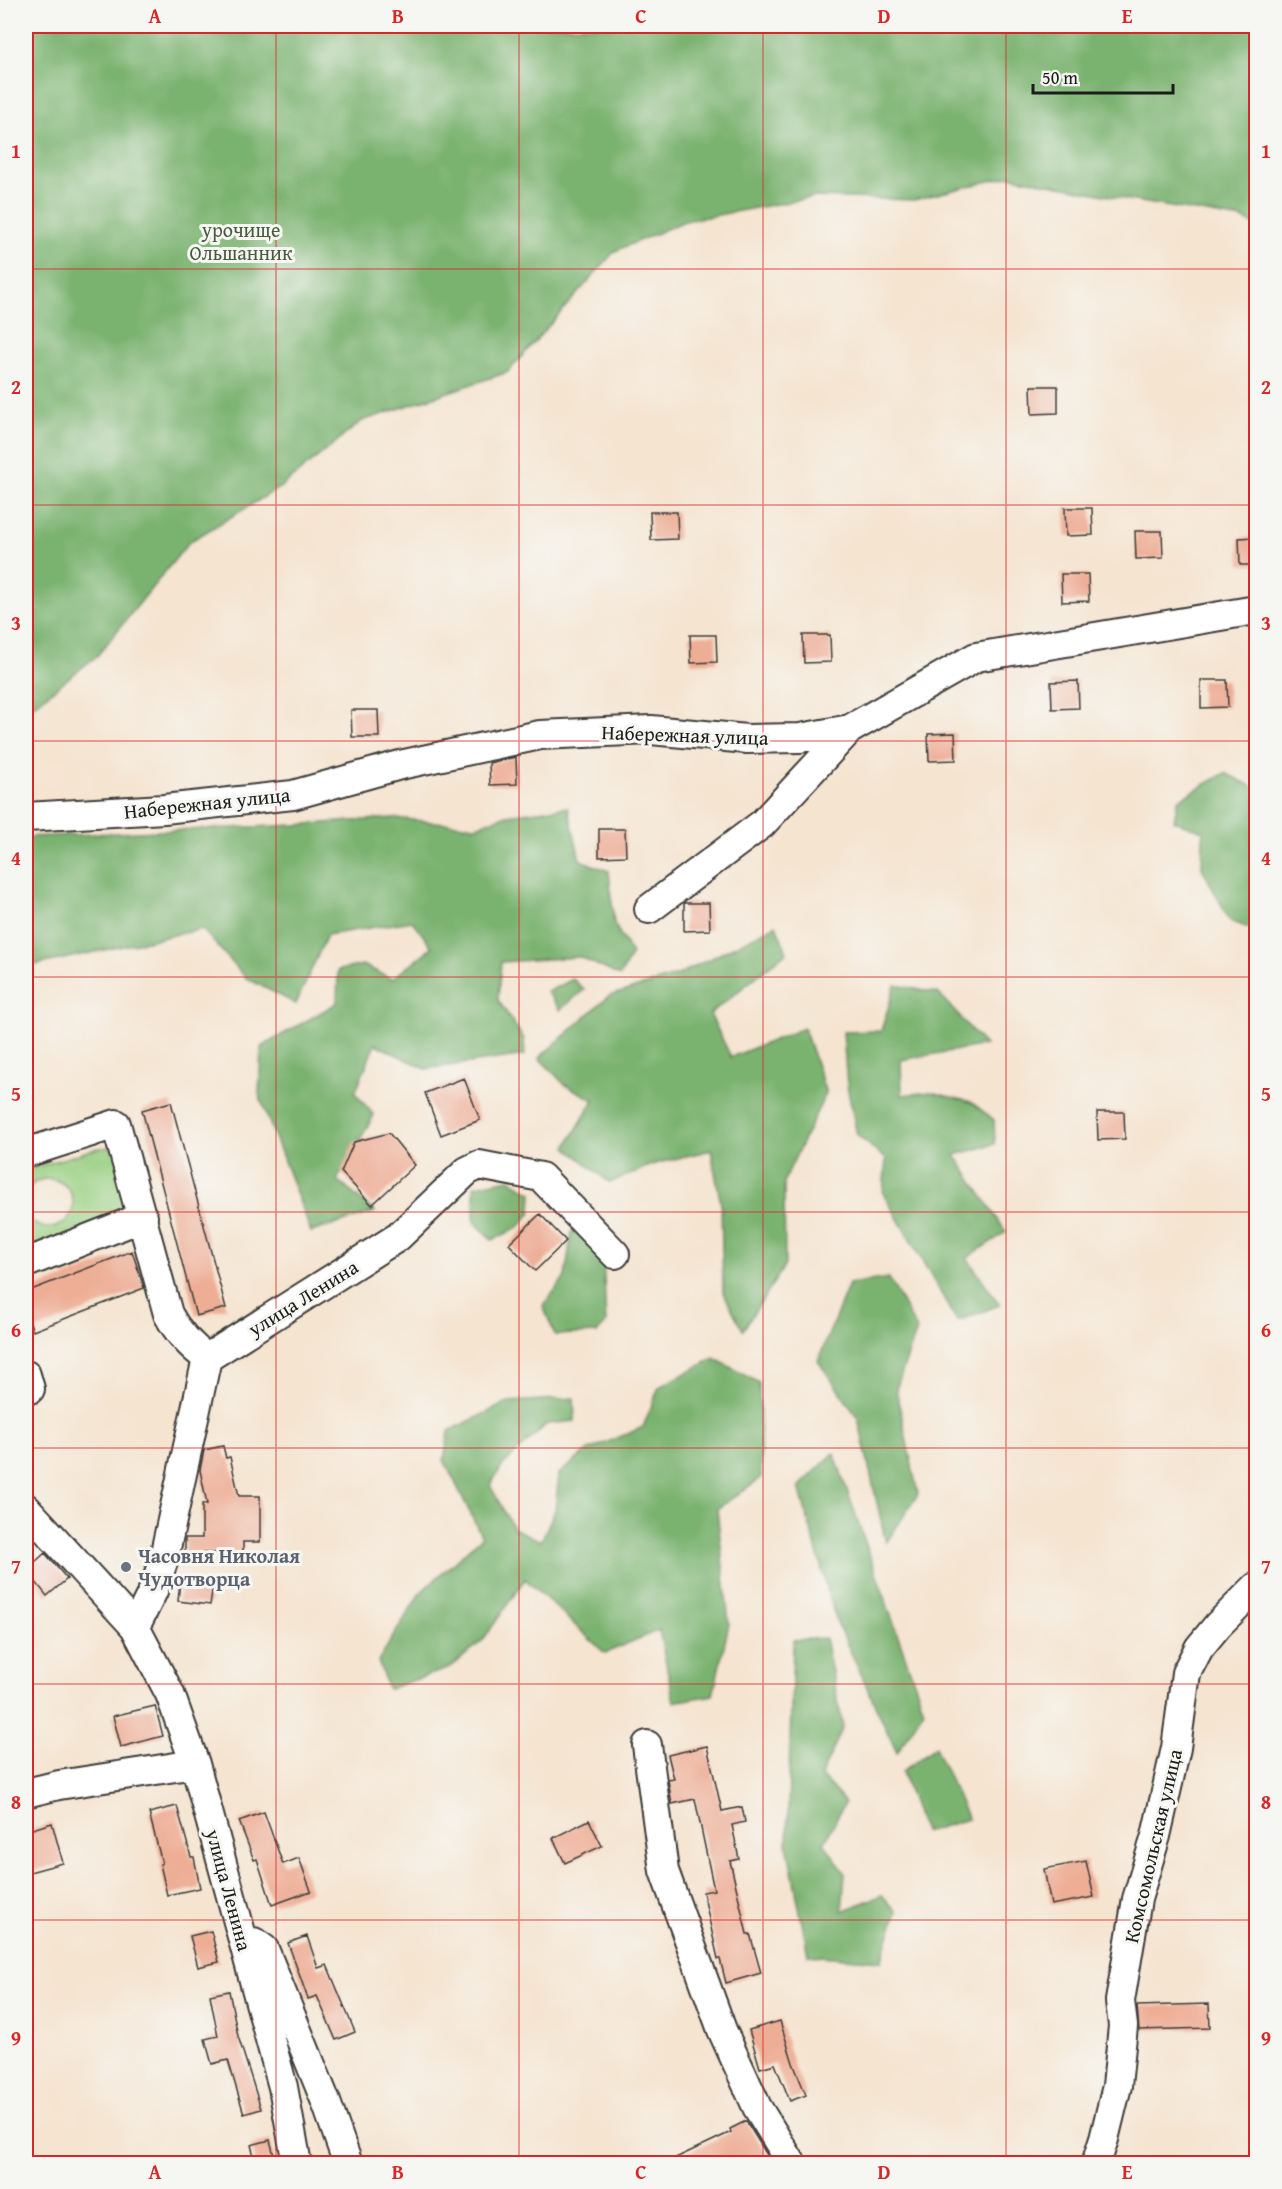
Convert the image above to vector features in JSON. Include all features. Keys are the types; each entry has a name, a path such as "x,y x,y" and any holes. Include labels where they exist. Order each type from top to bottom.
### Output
{"street":[{"name":"Набережная улица","path":"26,817 164,810 293,795 400,765 540,735 651,730 747,739 800,738 849,729 976,657 1257,610"},
{"path":"649,909 762,824 849,729"},
{"path":"26,1153 116,1124 168,1314 185,1340 207,1358 164,1562 135,1627"},
{"name":"улица Ленина","path":"207,1358 398,1237 467,1171 479,1165 541,1177 615,1254"},
{"path":"26,1263 143,1217"},
{"name":"улица Ленина","path":"26,1508 135,1627 170,1694 195,1764 283,2087 297,2163"},
{"name":"Комсомольская улица","path":"1096,2163 1118,2086 1123,2026 1120,2001 1135,1910 1156,1836 1176,1748 1186,1673 1205,1640 1257,1587"},
{"path":"647,1745 667,1881 722,2030 757,2107 792,2163"},
{"path":"26,1793 59,1785 195,1764"},
{"path":"244,1943 254,1942 264,1949 326,2102 348,2163"}],"green space":[{"name":"урочище Ольшанник","path":"26,26 1256,26 1256,225 1242,219 1009,176 914,200 815,197 685,221 615,251 508,372 362,421 281,487 189,542 97,656 30,708 26,708"},
{"path":"1225,773 1256,788 1256,931 1230,921 1202,868 1203,831 1174,821 1178,800"},
{"path":"568,807 580,860 609,871 614,924 632,954 620,976 580,957 501,962 498,1000 524,1039 525,1055 426,1069 375,1044 355,1093 374,1115 337,1180 375,1212 311,1232 259,1095 261,1047 337,1003 338,970 363,965 392,979 432,947 412,921 327,935 296,1004 246,978 202,929 26,967 26,837 296,825 393,818 476,826 507,815"},
{"path":"776,925 787,952 710,1014 731,1057 804,1028 826,1093 784,1181 785,1265 743,1330 723,1292 721,1205 711,1150 654,1164 610,1183 566,1147 594,1100 565,1085 539,1058 609,996 678,975"},
{"path":"573,979 584,990 560,1010 547,992"},
{"path":"895,985 938,993 985,1045 901,1060 902,1095 931,1092 971,1102 994,1120 995,1144 955,1155 1006,1232 967,1258 1000,1305 957,1321 883,1193 886,1159 857,1135 847,1086 843,1032 881,1031"},
{"path":"117,1147 134,1205 26,1253 26,1214 34,1223 43,1227 52,1227 68,1218 73,1200 65,1186 52,1179 35,1182 26,1193 26,1170 98,1148"},
{"path":"509,1179 532,1193 531,1213 518,1228 492,1240 474,1221 474,1186"},
{"path":"572,1230 603,1253 606,1324 597,1333 555,1335 543,1306 565,1277"},
{"path":"889,1278 917,1330 896,1389 918,1494 886,1543 858,1418 818,1361 849,1284"},
{"path":"714,1358 759,1383 761,1478 717,1509 729,1624 713,1695 674,1702 659,1630 605,1653 525,1579 483,1640 450,1668 388,1689 378,1661 420,1593 482,1537 444,1460 449,1431 508,1402 574,1398 575,1421 547,1424 503,1465 490,1485 513,1528 541,1541 555,1510 559,1474 587,1451 643,1427 659,1387"},
{"path":"834,1453 924,1710 897,1753 836,1620 799,1487"},
{"path":"825,1638 843,1727 821,1776 845,1802 824,1843 845,1873 842,1911 882,1895 897,1912 881,1961 808,1955 787,1844 793,1640"},
{"path":"935,1747 968,1819 924,1832 902,1772"}],"building":[{"path":"1031,386 1058,386 1058,413 1032,414"},
{"path":"1065,508 1092,508 1093,535 1066,536"},
{"path":"650,512 677,512 678,539 651,540"},
{"path":"1135,531 1162,531 1163,558 1136,559"},
{"path":"1257,537 1257,565 1240,565 1239,538"},
{"path":"1061,574 1088,574 1089,601 1062,602"},
{"path":"690,635 716,635 717,662 691,663"},
{"path":"803,635 830,635 831,662 804,663"},
{"path":"1201,680 1227,680 1228,707 1201,708"},
{"path":"1078,681 1079,708 1052,709 1051,682"},
{"path":"351,710 378,710 379,737 352,737"},
{"path":"955,733 956,760 929,761 928,734"},
{"path":"516,757 517,784 490,785 489,763"},
{"path":"599,829 625,829 626,856 599,857"},
{"path":"684,903 709,903 710,930 684,931"},
{"path":"464,1078 480,1120 441,1135 425,1093"},
{"path":"171,1102 226,1308 196,1316 142,1110"},
{"path":"1097,1112 1124,1112 1125,1139 1098,1140"},
{"path":"389,1133 415,1165 372,1205 341,1172 354,1142"},
{"path":"540,1214 566,1241 535,1271 509,1244"},
{"path":"132,1251 144,1288 33,1331 26,1311 26,1292"},
{"path":"223,1446 226,1458 230,1457 239,1496 260,1496 260,1542 243,1542 243,1553 185,1553 185,1538 202,1538 202,1504 207,1504 200,1470 204,1450"},
{"path":"45,1553 67,1579 47,1596 26,1570"},
{"path":"180,1581 213,1585 210,1605 178,1601"},
{"path":"155,1706 163,1736 121,1747 113,1716"},
{"path":"707,1746 722,1811 742,1807 745,1822 732,1825 739,1859 730,1861 747,1934 750,1934 761,1973 726,1983 720,1959 718,1959 703,1892 714,1890 695,1799 672,1804 668,1780 674,1779 668,1755"},
{"path":"177,1806 191,1857 194,1857 200,1888 167,1895 160,1864 162,1863 149,1813"},
{"path":"264,1812 283,1864 299,1858 311,1891 272,1905 257,1859 254,1860 239,1821"},
{"path":"589,1820 602,1846 565,1863 553,1838"},
{"path":"52,1823 63,1863 26,1873 26,1831"},
{"path":"1086,1861 1094,1897 1051,1905 1044,1869"},
{"path":"211,1931 219,1962 198,1967 190,1936"},
{"path":"307,1936 318,1968 327,1965 355,2032 336,2040 317,1996 308,1999 288,1943"},
{"path":"229,1991 238,2036 261,2109 244,2114 228,2060 212,2064 205,2039 218,2036 210,1995"},
{"path":"1209,2004 1210,2028 1139,2030 1137,2006"},
{"path":"780,2021 806,2095 790,2101 775,2064 760,2068 749,2030"},
{"path":"746,2121 772,2163 665,2163 731,2132 730,2129"},
{"path":"270,2140 276,2163 256,2163 251,2145"}],"place":[{"name":"Часовня Николая Чудотворца","path":"126,1567"}]}
